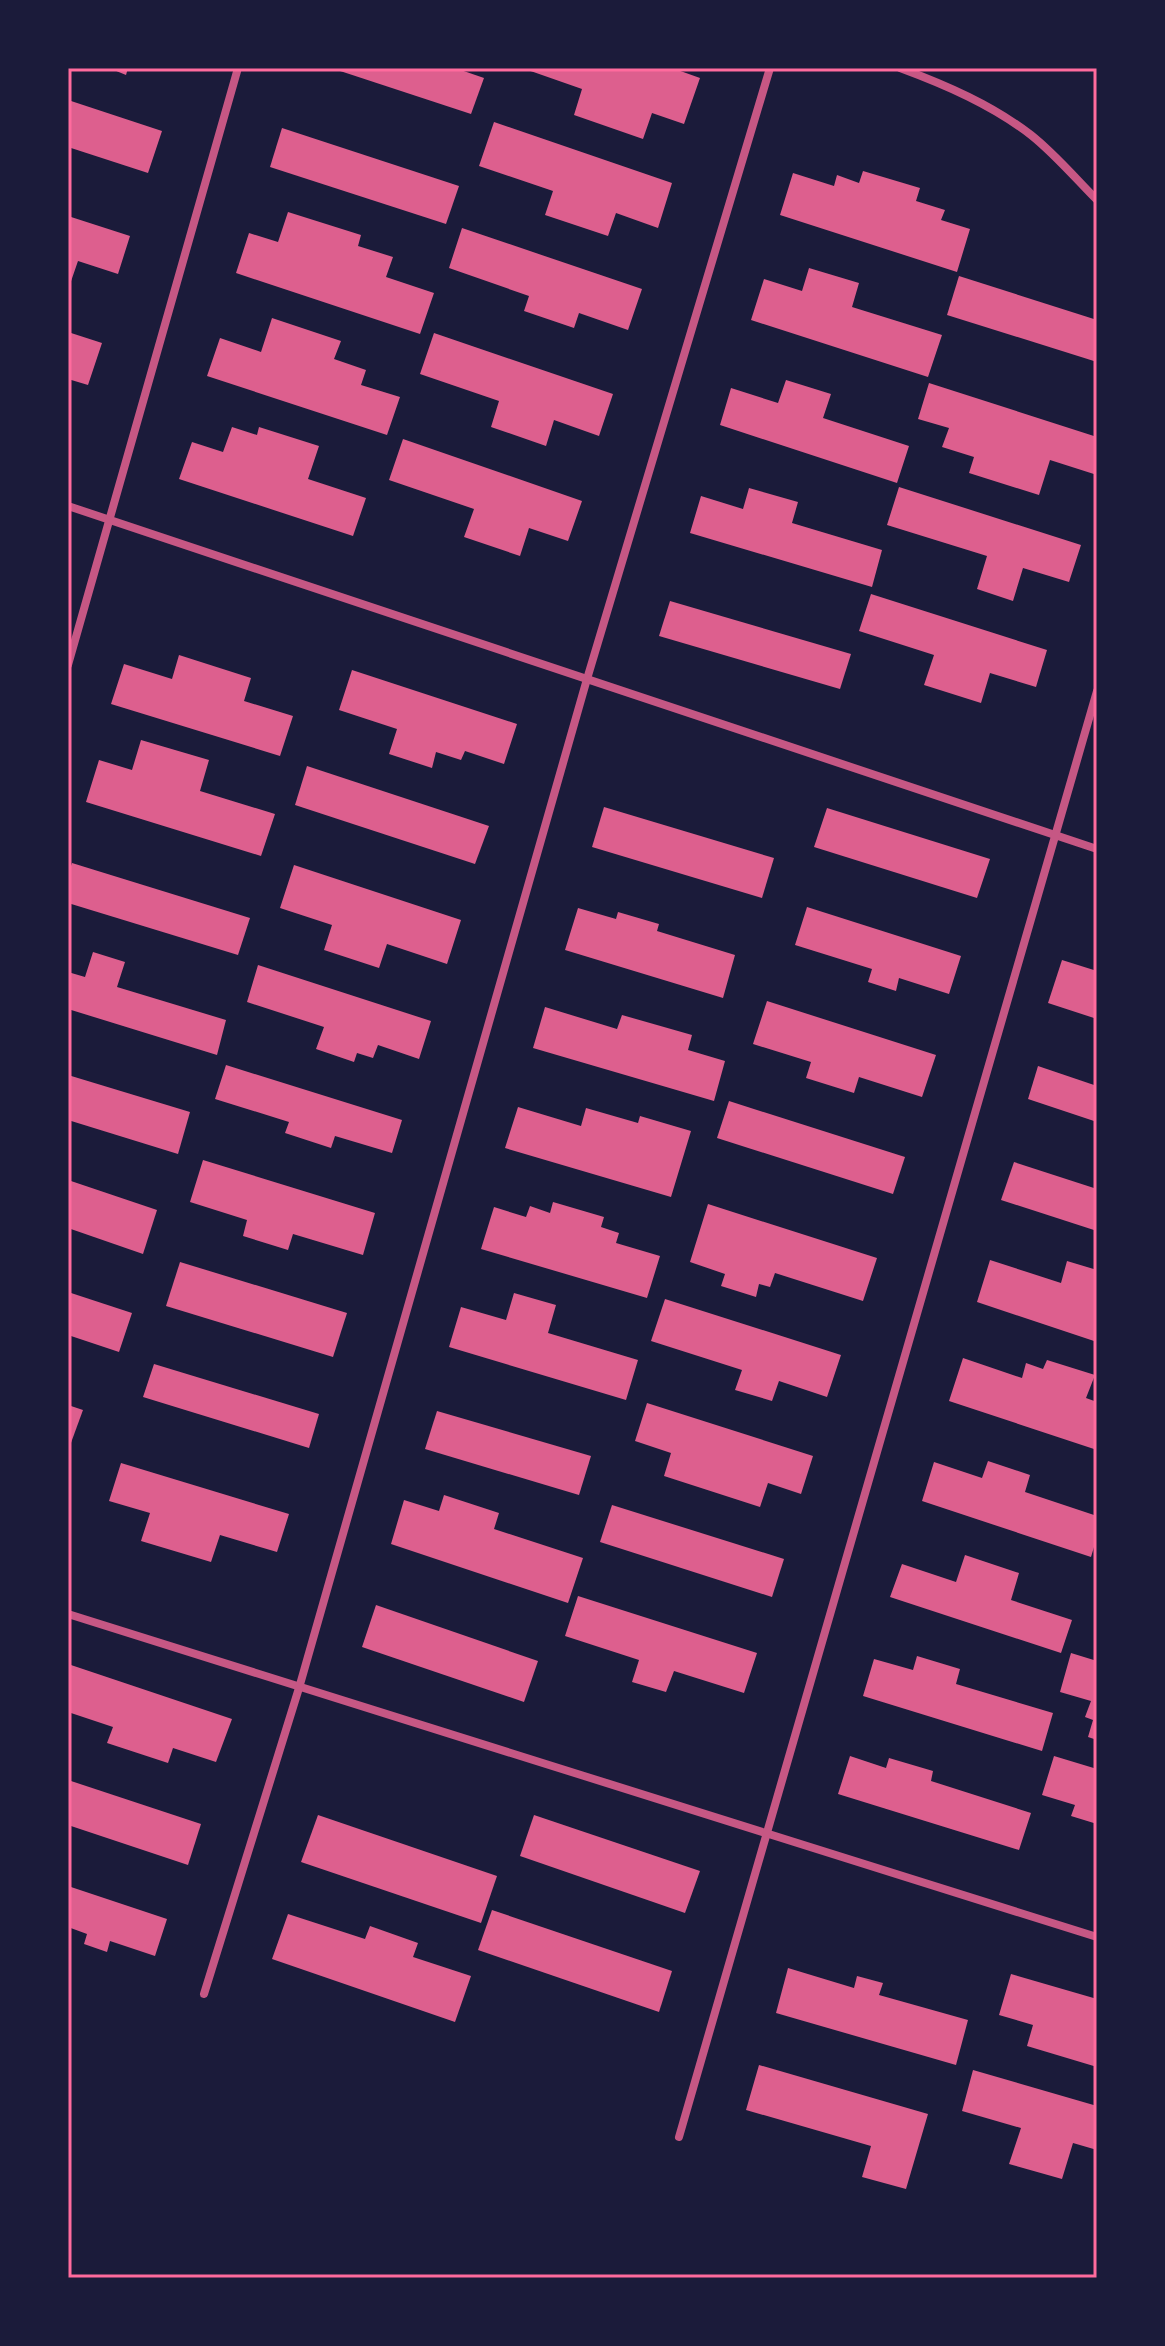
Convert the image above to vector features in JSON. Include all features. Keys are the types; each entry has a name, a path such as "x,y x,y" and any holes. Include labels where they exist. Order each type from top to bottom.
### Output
{"street":[{"path":"68,665 238,68"},
{"path":"204,1994 299,1688 587,679 770,68"},
{"path":"900,68 987,106 1021,128 1097,200"},
{"path":"68,506 1097,849"},
{"path":"679,2137 1097,691"},
{"path":"68,1614 768,1831 1097,1937"}],"building":[{"path":"109,68 128,68 126,75"},
{"path":"331,68 455,68 484,78 471,114"},
{"path":"522,68 672,68 700,78 684,124 652,113 643,139 574,115 582,89"},
{"path":"68,100 162,131 148,173 68,147"},
{"path":"494,122 672,183 658,228 616,213 608,236 545,215 553,191 479,166"},
{"path":"282,128 459,186 446,224 270,167"},
{"path":"863,171 920,188 916,201 945,210 941,220 970,229 957,272 780,215 793,173 834,186 837,175 859,183"},
{"path":"288,212 361,235 358,246 393,257 386,277 434,293 420,334 236,273 249,233 278,242"},
{"path":"68,216 130,236 118,274 78,261 68,290"},
{"path":"462,228 642,289 628,330 579,313 574,328 524,311 529,296 449,268"},
{"path":"809,268 859,283 852,307 942,335 928,377 751,320 764,279 802,291"},
{"path":"959,276 1097,320 1097,362 947,315"},
{"path":"272,318 341,341 334,359 366,370 361,385 400,397 387,435 207,376 220,338 261,352"},
{"path":"68,332 102,343 88,385 68,379"},
{"path":"434,333 613,394 599,436 554,420 546,446 491,427 499,401 420,374"},
{"path":"786,380 831,394 823,418 909,446 897,483 720,425 731,388 778,403"},
{"path":"929,383 1097,437 1097,475 1050,460 1039,495 969,473 974,457 942,447 949,428 918,419"},
{"path":"232,427 257,435 259,427 319,446 308,479 366,498 353,536 179,479 192,442 223,452"},
{"path":"403,439 582,501 568,541 529,528 520,556 464,537 474,509 389,480"},
{"path":"899,487 1081,545 1069,582 1023,568 1013,601 977,589 987,556 887,525"},
{"path":"749,488 798,502 792,523 882,550 872,587 690,533 701,496 743,509"},
{"path":"871,594 1047,650 1036,687 990,673 981,703 924,685 934,655 859,631"},
{"path":"670,601 851,654 840,689 659,636"},
{"path":"179,655 251,678 244,701 293,716 280,756 111,704 124,664 172,679"},
{"path":"352,670 517,724 504,764 465,751 461,760 436,752 432,768 389,754 397,729 339,710"},
{"path":"141,740 209,760 200,791 275,814 261,856 86,802 99,760 132,770"},
{"path":"307,766 489,826 475,864 295,805"},
{"path":"604,807 774,858 762,898 592,847"},
{"path":"827,808 990,859 977,898 814,847"},
{"path":"72,863 250,918 238,955 68,903 68,875"},
{"path":"294,865 461,920 447,964 387,944 379,968 324,950 332,925 280,908"},
{"path":"807,907 961,956 949,994 899,978 896,991 868,982 872,969 795,945"},
{"path":"578,908 616,919 618,912 659,924 657,931 735,955 723,998 565,950"},
{"path":"93,952 125,962 117,987 226,1020 217,1055 68,1009 68,972 85,977"},
{"path":"1062,960 1097,971 1097,1019 1048,1003"},
{"path":"258,965 431,1021 419,1059 378,1045 373,1058 357,1053 354,1062 316,1049 324,1027 247,1002"},
{"path":"767,1001 936,1055 922,1097 859,1077 854,1093 806,1078 811,1062 753,1044"},
{"path":"545,1007 617,1029 622,1015 692,1035 688,1050 725,1061 714,1101 533,1048"},
{"path":"226,1065 402,1120 392,1153 335,1136 331,1148 285,1133 289,1122 215,1099"},
{"path":"1038,1066 1097,1086 1097,1122 1028,1099"},
{"path":"68,1075 190,1112 178,1154 68,1120"},
{"path":"729,1101 905,1157 893,1194 717,1138"},
{"path":"518,1107 581,1126 586,1108 638,1123 640,1116 691,1131 671,1197 505,1148"},
{"path":"203,1160 375,1213 363,1255 293,1234 288,1250 243,1236 247,1220 190,1202"},
{"path":"1014,1162 1097,1189 1097,1231 1001,1200"},
{"path":"68,1180 157,1210 143,1254 68,1228"},
{"path":"553,1202 604,1217 601,1227 619,1233 616,1243 660,1256 647,1298 481,1249 494,1207 526,1217 530,1206 550,1213"},
{"path":"708,1204 877,1258 863,1301 775,1273 770,1287 759,1284 756,1297 721,1286 725,1274 690,1262"},
{"path":"990,1260 1061,1283 1067,1261 1097,1270 1097,1342 977,1302"},
{"path":"180,1262 347,1313 333,1357 166,1306"},
{"path":"68,1292 132,1313 119,1352 68,1335"},
{"path":"514,1293 556,1305 548,1333 638,1360 626,1400 449,1347 461,1307 506,1320"},
{"path":"665,1299 841,1355 827,1397 779,1381 772,1401 735,1390 742,1370 651,1341"},
{"path":"963,1358 1022,1378 1026,1363 1043,1369 1047,1360 1095,1375 1086,1398 1097,1402 1097,1450 949,1401"},
{"path":"154,1364 319,1414 309,1448 143,1397"},
{"path":"647,1403 813,1456 801,1494 768,1483 760,1507 664,1476 671,1453 635,1441"},
{"path":"68,1405 83,1410 68,1451"},
{"path":"437,1411 591,1456 579,1495 425,1449"},
{"path":"988,1461 1030,1475 1025,1492 1097,1516 1097,1537 1091,1557 922,1501 934,1462 982,1478"},
{"path":"121,1463 289,1514 277,1552 220,1535 211,1562 141,1541 150,1513 109,1501"},
{"path":"444,1495 499,1513 494,1529 583,1558 568,1603 391,1544 404,1500 439,1511"},
{"path":"612,1505 784,1559 772,1597 600,1542"},
{"path":"965,1555 1019,1573 1011,1600 1072,1620 1061,1653 890,1597 902,1564 956,1582"},
{"path":"578,1596 757,1653 744,1693 674,1671 666,1692 632,1682 639,1660 565,1636"},
{"path":"376,1605 538,1661 524,1702 362,1647"},
{"path":"1071,1653 1097,1661 1097,1740 1088,1737 1093,1720 1085,1717 1091,1701 1060,1692"},
{"path":"917,1656 960,1669 956,1684 1053,1713 1042,1751 863,1696 874,1659 913,1670"},
{"path":"68,1664 232,1719 216,1762 173,1748 168,1763 107,1743 113,1727 68,1712"},
{"path":"850,1756 886,1768 889,1758 933,1771 931,1781 1031,1813 1019,1850 838,1794"},
{"path":"1054,1756 1097,1769 1097,1824 1071,1816 1075,1805 1042,1795"},
{"path":"68,1780 201,1824 188,1865 68,1825"},
{"path":"318,1815 497,1876 481,1923 301,1862"},
{"path":"534,1815 700,1871 685,1913 520,1856"},
{"path":"68,1886 167,1919 155,1956 110,1941 107,1952 84,1944 87,1934 68,1927"},
{"path":"492,1910 672,1971 659,2012 478,1950"},
{"path":"288,1914 365,1939 370,1926 418,1943 413,1957 471,1976 455,2022 272,1959"},
{"path":"788,1968 854,1988 857,1976 883,1983 879,1995 968,2020 956,2065 776,2013"},
{"path":"1011,1974 1097,1999 1097,2067 1027,2046 1033,2025 999,2015"},
{"path":"759,2065 928,2114 906,2189 862,2177 871,2146 746,2110"},
{"path":"973,2070 1097,2106 1097,2150 1073,2143 1062,2179 1009,2164 1021,2128 962,2111"}]}
